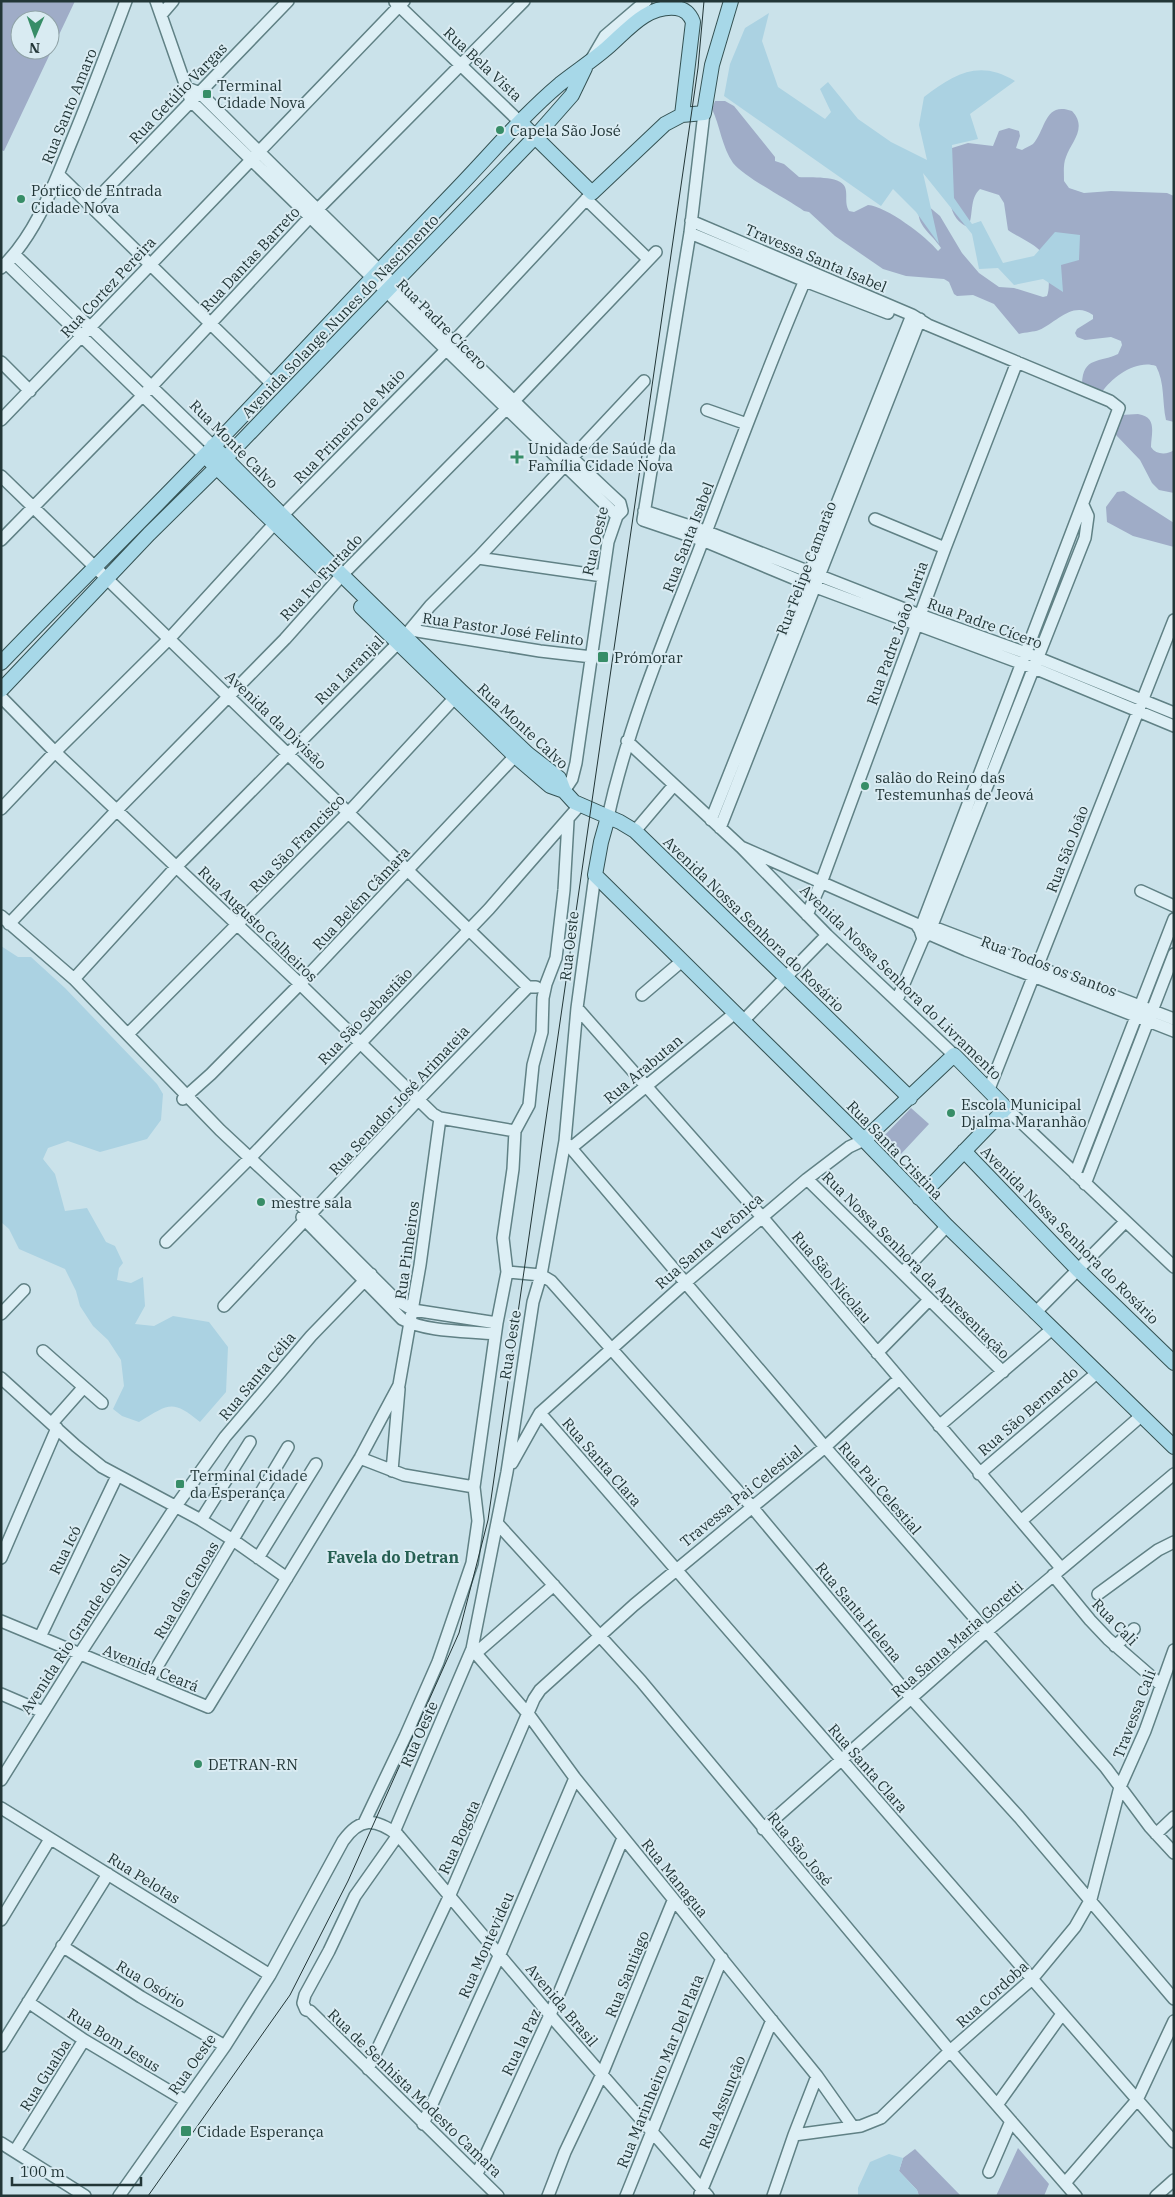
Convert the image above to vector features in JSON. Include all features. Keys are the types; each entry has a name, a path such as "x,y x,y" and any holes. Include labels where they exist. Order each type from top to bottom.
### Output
{"main road":[{"path":"589,196 657,130 670,120 692,114 712,64 731,1"},
{"name":"Avenida Solange Nunes do Nascimento","path":"1,663 94,566 159,504 376,273 521,123 560,84 589,63 646,14 663,8 683,10 691,16 694,26 692,114"},
{"name":"Avenida Solange Nunes do Nascimento","path":"1,690 535,137 572,95 589,63"},
{"name":"Rua Bela Vista","path":"521,123 589,196"},
{"name":"Rua Monte Calvo","path":"209,450 339,579 404,636 515,756 550,786 564,791"},
{"name":"Rua Monte Calvo","path":"458,694 559,778 564,791"},
{"name":"Avenida Nossa Senhora do Rosário","path":"564,791 579,806 629,826 635,831 910,1098"},
{"name":"Rua Oeste","path":"595,875 608,818"},
{"name":"Rua Santa Cristina","path":"595,875 864,1140 919,1198 1035,1313 1174,1447"},
{"name":"Avenida Nossa Senhora do Livramento","path":"954,1055 1006,1108"},
{"name":"Rua Santa Verônica","path":"864,1140 954,1055"},
{"path":"919,1198 1006,1108"},
{"name":"Avenida Nossa Senhora do Rosário","path":"964,1152 1078,1270 1174,1363"}],"street":[{"name":"Rua Santo Amaro","path":"8,262 40,212 58,174 95,85 126,1"},
{"path":"156,1 190,101"},
{"path":"161,15 173,1"},
{"name":"Rua Getúlio Vargas","path":"90,206 288,1"},
{"name":"Rua Dantas Barreto","path":"1,540 152,386 313,214 524,1"},
{"name":"Avenida Solange Nunes do Nascimento","path":"589,63 605,36 646,1"},
{"name":"Rua Bela Vista","path":"399,3 460,66 521,123"},
{"name":"Rua Cortez Pereira","path":"1,420 399,3"},
{"name":"Rua Padre Cícero","path":"187,88 200,93 254,156"},
{"name":"Rua Padre Cícero","path":"190,101 254,156 376,273 445,351 511,404"},
{"path":"691,227 692,114"},
{"path":"58,174 272,384"},
{"name":"Rua Bela Vista","path":"589,196 652,255"},
{"name":"Rua Primeiro de Maio","path":"1,809 169,638 279,519 445,351 589,196"},
{"name":"Rua Padre Cícero","path":"691,227 645,516 814,573 918,619"},
{"name":"Travessa Santa Isabel","path":"691,227 1110,401 1119,408 1083,505"},
{"name":"Rua Ivo Furtado","path":"5,920 117,810 285,639 339,579 511,404 652,255"},
{"name":"Rua Monte Calvo","path":"8,262 86,332 152,386 209,450"},
{"name":"Rua Santa Isabel","path":"608,818 627,741 704,536 807,276"},
{"name":"Rua Padre Cícero","path":"390,288 453,342 569,462 617,516"},
{"name":"Rua Felipe Camarão","path":"716,824 814,573 917,321"},
{"name":"Rua Monte Calvo","path":"86,332 143,394 209,450"},
{"path":"1,362 30,391"},
{"name":"Rua Padre João Maria","path":"807,915 821,883 918,619 1017,362"},
{"name":"Rua Laranjal","path":"74,979 176,867 404,636 430,606 478,558 644,381"},
{"path":"707,410 748,424"},
{"name":"Rua Padre Cícero","path":"569,462 620,504"},
{"name":"Avenida da Divisão","path":"1,476 470,929 538,986"},
{"name":"Rua Oeste","path":"564,791 572,779 576,763 608,542 617,516 622,511 620,504"},
{"path":"981,786 1024,658 1083,505"},
{"path":"897,1000 981,786 1036,663 1085,538 1088,516 1083,505"},
{"path":"875,520 945,548"},
{"name":"Rua Padre Cícero","path":"704,536 810,585 918,619 1024,658 1139,706 1174,726"},
{"path":"478,558 603,576"},
{"name":"Rua São João","path":"989,1090 1174,620"},
{"name":"Rua Pastor José Felinto","path":"404,636 592,657"},
{"name":"Rua São Francisco","path":"128,1033 238,925 348,812 458,694"},
{"name":"Rua Augusto Calheiros","path":"1,697 55,752 300,984 418,1100 440,1118 515,1132"},
{"name":"Rua Padre Cícero","path":"1139,706 1174,713"},
{"name":"Avenida Nossa Senhora do Livramento","path":"627,741 741,846 827,935 954,1055"},
{"name":"Rua Belém Câmara","path":"183,1094 211,1074 300,984 515,756"},
{"path":"635,831 674,785"},
{"name":"Rua São Sebastião","path":"166,1242 470,929 568,821 579,806"},
{"name":"Rua Oeste","path":"119,2196 225,2046 270,1975 343,1841 355,1827 364,1823 438,1662 467,1581 478,1521 474,1487 496,1328 507,1272 504,1238 513,1176 515,1132 531,1098 533,1065 542,1032 543,998 538,986 556,958 568,821"},
{"name":"Rua Todos os Santos","path":"741,846 924,929 1138,1010 1174,1031"},
{"name":"Rua Oeste","path":"310,2011 305,2008 305,1995 356,1896 396,1834 474,1651 507,1472 533,1302 541,1275 568,1144 578,1008 595,875"},
{"path":"1141,891 1174,906"},
{"path":"1075,1174 1174,919"},
{"path":"5,920 74,979 128,1033 183,1094 367,1277 394,1312 411,1324 496,1328"},
{"name":"Rua Arabutan","path":"568,1144 739,1017 787,977 827,935"},
{"path":"1085,1184 1174,954"},
{"path":"642,995 682,961"},
{"name":"Rua Senador José Arimateia","path":"224,1306 309,1218 418,1100 538,986"},
{"name":"Rua São Nicolau","path":"578,1008 762,1217 1021,1521 1057,1572"},
{"name":"Rua Todos os Santos","path":"1150,1016 1174,1019"},
{"name":"Avenida Nossa Senhora do Livramento","path":"1006,1108 1124,1222 1172,1259"},
{"name":"Rua Pinheiros","path":"392,1471 399,1385 411,1324 440,1118"},
{"name":"Rua Santa Verônica","path":"507,1472 532,1424 540,1413 685,1283 807,1178 849,1147 864,1140"},
{"name":"Rua Pai Celestial","path":"568,1144 825,1448 1106,1768 1156,1834 1174,1853"},
{"name":"Rua Nossa Senhora da Apresentação","path":"807,1178 1002,1372"},
{"path":"1035,1313 1124,1222"},
{"path":"903,1272 947,1226"},
{"path":"507,1272 541,1275"},
{"name":"Rua Santa Helena","path":"541,1275 552,1281 752,1508 912,1699 1091,1899 1174,1999"},
{"path":"367,1277 395,1299 413,1310 496,1328"},
{"name":"Rua Santa Célia","path":"176,1506 231,1430 305,1343 367,1277"},
{"path":"1,1314 24,1290"},
{"path":"877,1353 929,1300"},
{"path":"939,1426 1052,1329"},
{"path":"43,1351 102,1403"},
{"name":"Rua São Bernardo","path":"979,1474 1098,1372"},
{"name":"Travessa Pai Celestial","path":"601,1636 676,1569 825,1448 899,1379"},
{"path":"2,1382 55,1425 89,1457 117,1476 201,1520 287,1578"},
{"name":"Rua Pinheiros","path":"208,1707 360,1458 399,1385"},
{"path":"1,1558 55,1425 83,1388"},
{"name":"Rua Santa Clara","path":"540,1413 1174,2142"},
{"path":"515,1415 532,1424"},
{"path":"1021,1521 1141,1416"},
{"path":"201,1520 250,1442"},
{"name":"Rua das Canoas","path":"148,1682 288,1447"},
{"path":"360,1458 392,1471 474,1487"},
{"path":"258,1558 316,1464"},
{"name":"Rua Santa Maria Goretti","path":"763,1829 986,1632 1174,1474"},
{"name":"Rua Icó","path":"40,1637 117,1476"},
{"name":"Avenida Rio Grande do Sul","path":"1,1780 5,1766 44,1712 79,1654 176,1506"},
{"name":"Rua São José","path":"497,1523 601,1636 950,2051 1076,2196"},
{"path":"1098,1594 1158,1550 1174,1542"},
{"name":"Rua Cali","path":"1057,1572 1090,1620 1115,1646 1161,1685"},
{"path":"474,1651 554,1585"},
{"name":"Avenida Ceará","path":"1,1621 208,1707"},
{"path":"1115,1646 1134,1629"},
{"name":"Rua Bogota","path":"368,2069 449,1897 534,1700 547,1682 601,1636"},
{"name":"Travessa Cali","path":"1120,1787 1145,1731 1174,1650"},
{"name":"Rua Managua","path":"474,1651 529,1715 575,1778 673,1901 722,1958 817,2076 853,2127"},
{"path":"1,1694 44,1712"},
{"name":"Rua Montevideu","path":"423,2124 500,1954 575,1778"},
{"name":"Rua Cordoba","path":"794,2135 868,2124 887,2114 950,2051 1032,1979 1075,1927 1091,1899 1120,1787"},
{"name":"Rua Pelotas","path":"1,1808 270,1975"},
{"path":"1156,1834 1174,1817"},
{"path":"364,1823 375,1823 385,1826 396,1834"},
{"name":"Avenida Brasil","path":"396,1834 703,2193"},
{"name":"Rua la Paz","path":"477,2174 550,2015 623,1838"},
{"path":"1,1920 50,1839"},
{"path":"1,2046 108,1874"},
{"name":"Rua Santiago","path":"548,2196 565,2152 602,2074 673,1901"},
{"name":"Rua Osório","path":"62,1946 141,1997 225,2046"},
{"name":"Rua Marinheiro Mar Del Plata","path":"626,2196 722,1958"},
{"name":"Rua Bom Jesus","path":"28,2002 84,2040 186,2101"},
{"name":"Rua de Senhista Modesto Camara","path":"310,2011 498,2196"},
{"path":"997,2105 1062,2014"},
{"name":"Rua Assunção","path":"703,2193 772,2020"},
{"path":"1065,2183 1138,2100 1174,2021"},
{"name":"Rua Guaíba","path":"15,2151 84,2040"},
{"path":"773,2196 817,2076"},
{"path":"989,2172 1011,2121"},
{"path":"1,2143 85,2196"},
{"path":"1156,2196 1174,2180"}],"shaded area":[{"path":"1,1 75,1 60,33 60,10 10,10 10,60 47,60 4,151 1,150"},
{"path":"715,101 725,101 734,106 775,157 775,161 784,164 799,177 817,177 842,183 846,190 849,211 854,212 868,205 885,211 916,231 938,251 941,248 920,221 919,208 921,200 940,216 962,253 979,273 999,287 1014,288 1043,297 1047,296 1049,287 1044,257 1036,247 1008,230 1004,203 999,195 980,189 974,197 968,227 959,221 954,213 950,203 949,192 952,148 968,143 993,146 999,131 1009,128 1019,131 1020,136 1016,148 1022,150 1033,144 1051,113 1063,109 1072,111 1079,123 1077,135 1064,163 1064,181 1069,188 1084,193 1111,191 1167,193 1174,196 1174,422 1166,420 1162,386 1156,366 1149,364 1133,367 1118,375 1102,392 1082,384 1083,375 1089,365 1118,354 1122,345 1121,341 1111,337 1085,340 1077,337 1075,333 1077,329 1093,319 1093,315 1086,311 1072,311 1039,330 1019,334 994,304 973,295 957,296 954,294 949,282 944,279 906,276 883,269 835,236 809,212 804,211 746,175 733,163 726,150 712,109"},
{"path":"1138,414 1151,422 1151,447 1153,450 1168,453 1174,450 1174,493 1159,490 1152,483 1140,460 1116,435 1112,422 1121,415"},
{"path":"1124,491 1174,523 1174,547 1133,536 1107,522 1106,507 1117,492"},
{"path":"911,1108 929,1124 901,1154 883,1137"},
{"path":"1018,2148 1049,2184 1044,2196 996,2196"},
{"path":"915,2149 961,2196 919,2196 917,2190 899,2171 903,2158"}],"sand":[{"path":"769,13 762,41 778,87 825,119 831,112 820,89 828,82 858,119 891,142 927,160 919,125 924,97 956,76 978,70 1002,74 1015,81 970,114 978,139 952,145 954,198 972,224 981,221 1003,263 1034,256 1055,232 1080,235 1079,260 1061,265 1063,292 1043,279 1014,285 998,268 979,269 972,234 923,173 939,244 916,212 893,189 881,206 724,96 730,64 745,28"},
{"path":"1,946 18,957 31,957 65,988 157,1084 163,1094 161,1120 147,1139 100,1152 68,1141 48,1148 43,1159 55,1174 65,1211 87,1208 106,1242 115,1246 123,1263 119,1268 117,1280 131,1283 143,1277 145,1306 135,1324 154,1326 173,1316 209,1322 228,1347 226,1392 200,1422 176,1407 164,1408 139,1422 122,1416 113,1409 124,1386 121,1360 108,1340 93,1326 80,1306 76,1291 65,1269 19,1249 9,1229 1,1222"},
{"path":"889,2154 903,2158 899,2171 917,2190 919,2196 858,2196 858,2188 870,2162"}],"tram line":[{"path":"148,2196 290,1995 348,1881 459,1633 488,1520 698,68 704,1"}],"place":[{"name":"Terminal Cidade Nova","path":"207,94"},
{"name":"Capela São José","path":"500,130"},
{"name":"Pórtico de Entrada Cidade Nova","path":"21,199"},
{"name":"Unidade de Saúde da Família Cidade Nova","path":"517,457"},
{"name":"Prómorar","path":"603,657"},
{"name":"salão do Reino das Testemunhas de Jeová","path":"865,786"},
{"name":"Escola Municipal Djalma Maranhão","path":"951,1113"},
{"name":"mestre sala","path":"261,1202"},
{"name":"Terminal Cidade da Esperança","path":"180,1484"},
{"name":"DETRAN-RN","path":"198,1764"},
{"name":"Cidade Esperança","path":"186,2131"}],"district":[{"name":"Favela do Detran","path":"393,1557"}]}
